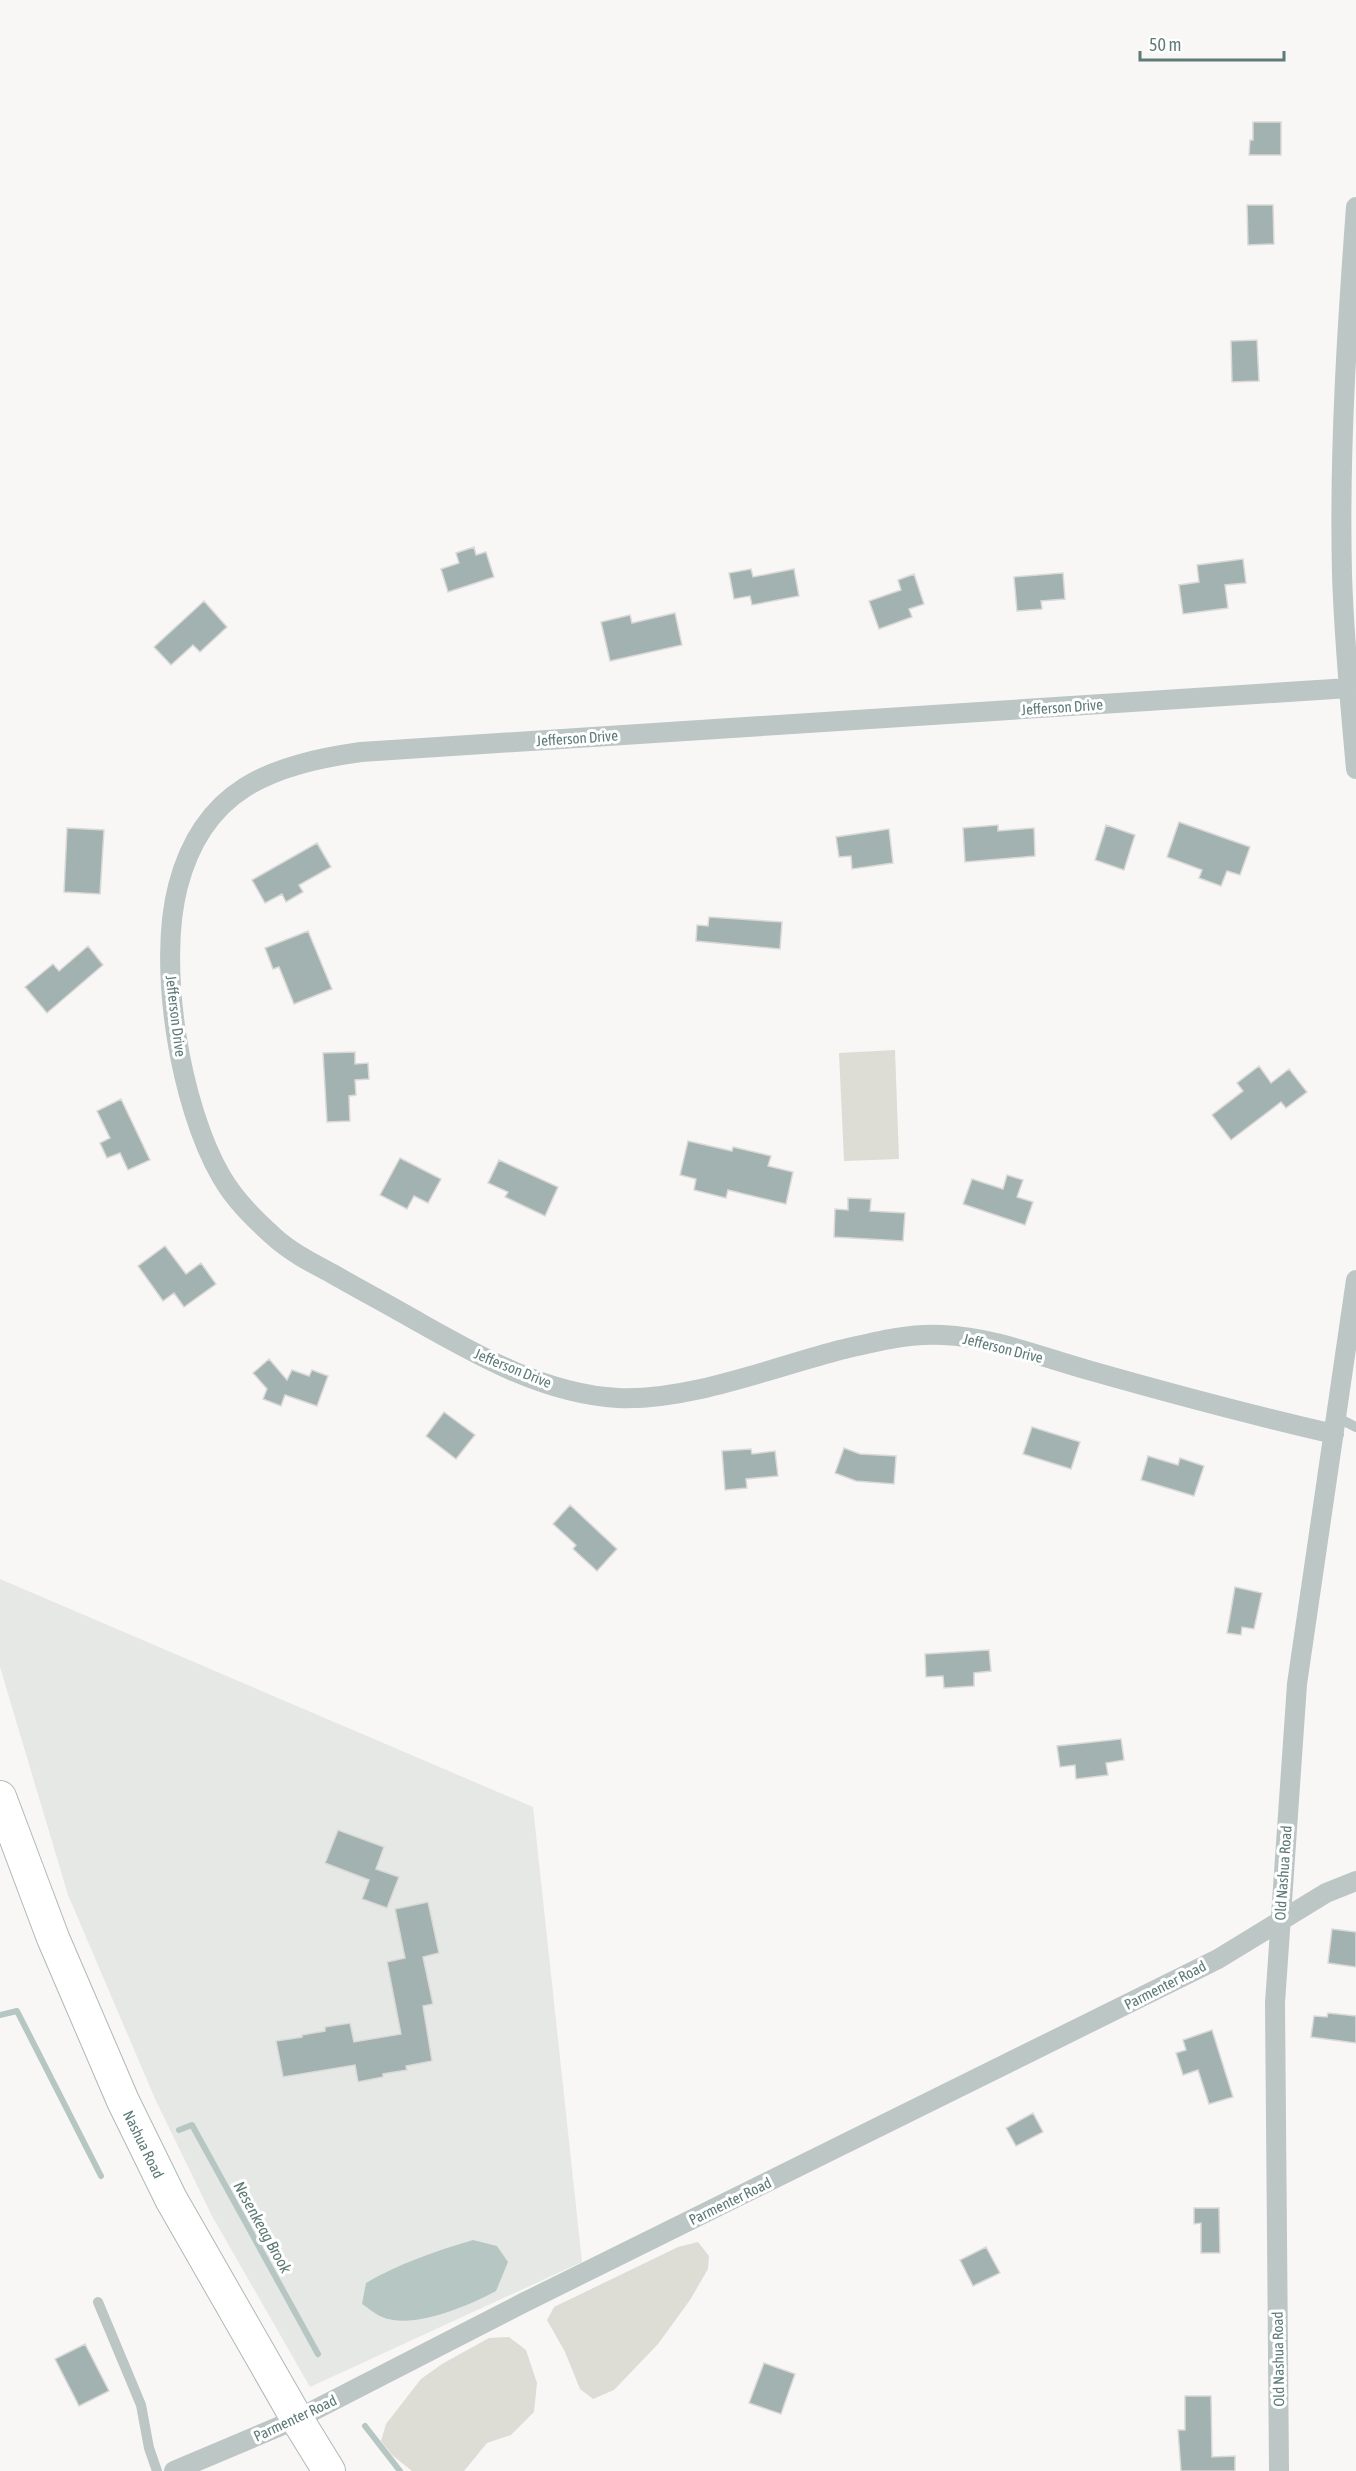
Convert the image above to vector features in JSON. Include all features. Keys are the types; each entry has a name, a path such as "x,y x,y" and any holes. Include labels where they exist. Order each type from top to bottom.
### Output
{"main road":[{"name":"Nashua Road","path":"0,1797 52,1938 123,2101 171,2199 329,2471"}],"street":[{"path":"1356,207 1342,514 1345,634 1356,769"},
{"name":"Jefferson Drive","path":"1335,1426 1247,1414 992,1343 948,1335 926,1334 882,1340 710,1386 665,1395 619,1398 597,1396 532,1379 451,1341 293,1252 243,1207 218,1171 200,1130 183,1066 169,954 170,932 178,887 188,855 205,825 219,807 255,780 317,758 361,752 1349,688"},
{"name":"Old Nashua Road","path":"1279,2471 1273,2046 1280,1921 1297,1684 1335,1426 1349,1381 1356,1280"},
{"name":"Parmenter Road","path":"174,2471 297,2419 523,2303 1218,1959 1326,1893 1356,1881"}],"lane":[{"path":"1335,1426 1356,1427"},
{"path":"98,2302 141,2405 149,2448 157,2471"}],"shaded area":[{"path":"895,1050 899,1159 844,1161 839,1053"},
{"path":"0,1579 533,1807 582,2262 310,2387 212,2216 156,2101 68,1895 0,1667"},
{"path":"473,2240 497,2246 508,2262 496,2291 456,2309 409,2321 382,2317 362,2304 366,2283 418,2258"},
{"path":"698,2242 709,2256 708,2269 690,2300 658,2344 614,2390 593,2399 580,2389 565,2352 547,2320 554,2307 678,2247"},
{"path":"509,2337 526,2350 537,2383 534,2412 511,2435 487,2443 464,2471 412,2471 392,2455 381,2441 386,2424 421,2379 442,2364 489,2338"}],"building":[{"path":"1253,122 1281,122 1281,155 1249,155 1250,140 1253,140"},
{"path":"1247,205 1273,205 1274,244 1248,245"},
{"path":"1257,340 1259,381 1232,382 1231,341"},
{"path":"474,547 476,555 486,552 494,577 448,592 441,569 459,563 456,553"},
{"path":"1243,559 1246,583 1225,585 1228,608 1183,614 1179,585 1199,582 1197,565"},
{"path":"751,569 753,577 794,569 799,596 752,605 750,596 734,599 729,573"},
{"path":"1063,573 1065,599 1041,601 1042,609 1017,611 1014,577"},
{"path":"914,574 924,604 909,609 912,617 879,629 869,601 901,590 898,580"},
{"path":"204,601 227,627 200,652 193,645 171,665 154,647"},
{"path":"675,613 682,645 610,661 601,622 630,615 632,623"},
{"path":"1179,822 1250,847 1240,875 1227,871 1221,886 1199,878 1202,870 1167,857"},
{"path":"998,825 998,831 1034,828 1035,856 965,862 963,828"},
{"path":"1106,825 1135,835 1124,870 1095,860"},
{"path":"67,828 104,830 100,894 64,892"},
{"path":"889,829 893,863 852,869 851,856 839,857 836,837"},
{"path":"317,843 331,867 299,885 303,892 286,902 282,894 265,903 252,880"},
{"path":"709,917 782,922 780,949 696,941 697,925 708,926"},
{"path":"308,931 332,989 294,1004 279,967 273,969 265,948"},
{"path":"88,946 103,965 47,1013 25,987 53,964 59,971"},
{"path":"355,1052 355,1064 368,1063 369,1079 355,1080 356,1095 349,1096 350,1121 327,1122 323,1053"},
{"path":"1259,1066 1271,1083 1289,1069 1307,1092 1286,1108 1281,1102 1231,1140 1212,1115 1243,1091 1237,1083"},
{"path":"121,1099 150,1160 128,1170 120,1153 107,1158 100,1143 110,1138 97,1111"},
{"path":"688,1141 732,1151 733,1147 771,1156 768,1166 793,1172 786,1204 728,1190 726,1198 694,1190 696,1179 680,1175"},
{"path":"400,1158 441,1179 428,1203 414,1196 407,1209 380,1195"},
{"path":"499,1160 558,1187 545,1216 505,1197 508,1192 488,1183"},
{"path":"1007,1175 1023,1180 1017,1197 1033,1202 1025,1225 963,1204 972,1179 1003,1189"},
{"path":"848,1198 871,1199 870,1211 905,1213 903,1241 834,1237 835,1209 848,1210"},
{"path":"165,1246 186,1274 201,1263 216,1284 184,1307 174,1293 163,1301 138,1266"},
{"path":"269,1359 287,1380 292,1370 309,1376 312,1370 328,1376 317,1406 285,1395 281,1406 263,1399 267,1389 253,1373"},
{"path":"444,1412 475,1435 456,1459 426,1436"},
{"path":"1032,1427 1080,1442 1071,1469 1023,1454"},
{"path":"844,1448 860,1454 896,1456 894,1484 856,1481 835,1473"},
{"path":"751,1449 752,1454 775,1451 778,1476 746,1479 747,1488 725,1490 722,1451"},
{"path":"1148,1456 1178,1465 1180,1458 1204,1466 1194,1496 1141,1480"},
{"path":"570,1505 617,1549 597,1571 573,1549 576,1545 553,1524"},
{"path":"1235,1587 1262,1593 1254,1629 1242,1627 1241,1635 1227,1633"},
{"path":"989,1650 991,1671 974,1673 974,1686 944,1688 943,1676 926,1677 925,1654"},
{"path":"1121,1739 1124,1760 1106,1763 1108,1775 1076,1779 1075,1765 1060,1767 1057,1746"},
{"path":"338,1830 384,1847 376,1869 399,1877 387,1908 362,1899 369,1880 325,1863"},
{"path":"428,1902 439,1953 423,1957 433,2004 423,2006 432,2061 406,2066 407,2070 383,2074 383,2077 358,2082 355,2065 283,2077 276,2041 302,2037 302,2035 325,2031 325,2027 350,2023 354,2042 401,2034 387,1962 405,1958 395,1909"},
{"path":"1332,1929 1356,1932 1356,1967 1328,1963"},
{"path":"1328,2013 1356,2016 1356,2043 1311,2037 1314,2016 1327,2017"},
{"path":"1212,2030 1233,2097 1209,2104 1198,2070 1183,2075 1176,2053 1186,2050 1183,2040"},
{"path":"1033,2113 1043,2132 1016,2146 1006,2128"},
{"path":"1194,2208 1219,2208 1220,2253 1201,2253 1201,2223 1194,2224"},
{"path":"986,2247 1000,2273 973,2286 960,2260"},
{"path":"85,2344 109,2391 79,2406 55,2359"},
{"path":"764,2363 795,2374 781,2414 749,2403"},
{"path":"1185,2396 1211,2396 1212,2457 1235,2456 1235,2471 1181,2471 1178,2430 1185,2430"}],"waterway":[{"name":"Nesenkeag Brook","path":"0,2015 17,2011 101,2176"},
{"name":"Nesenkeag Brook","path":"179,2130 192,2125 318,2354"},
{"name":"Nesenkeag Brook","path":"365,2426 400,2471"}]}
